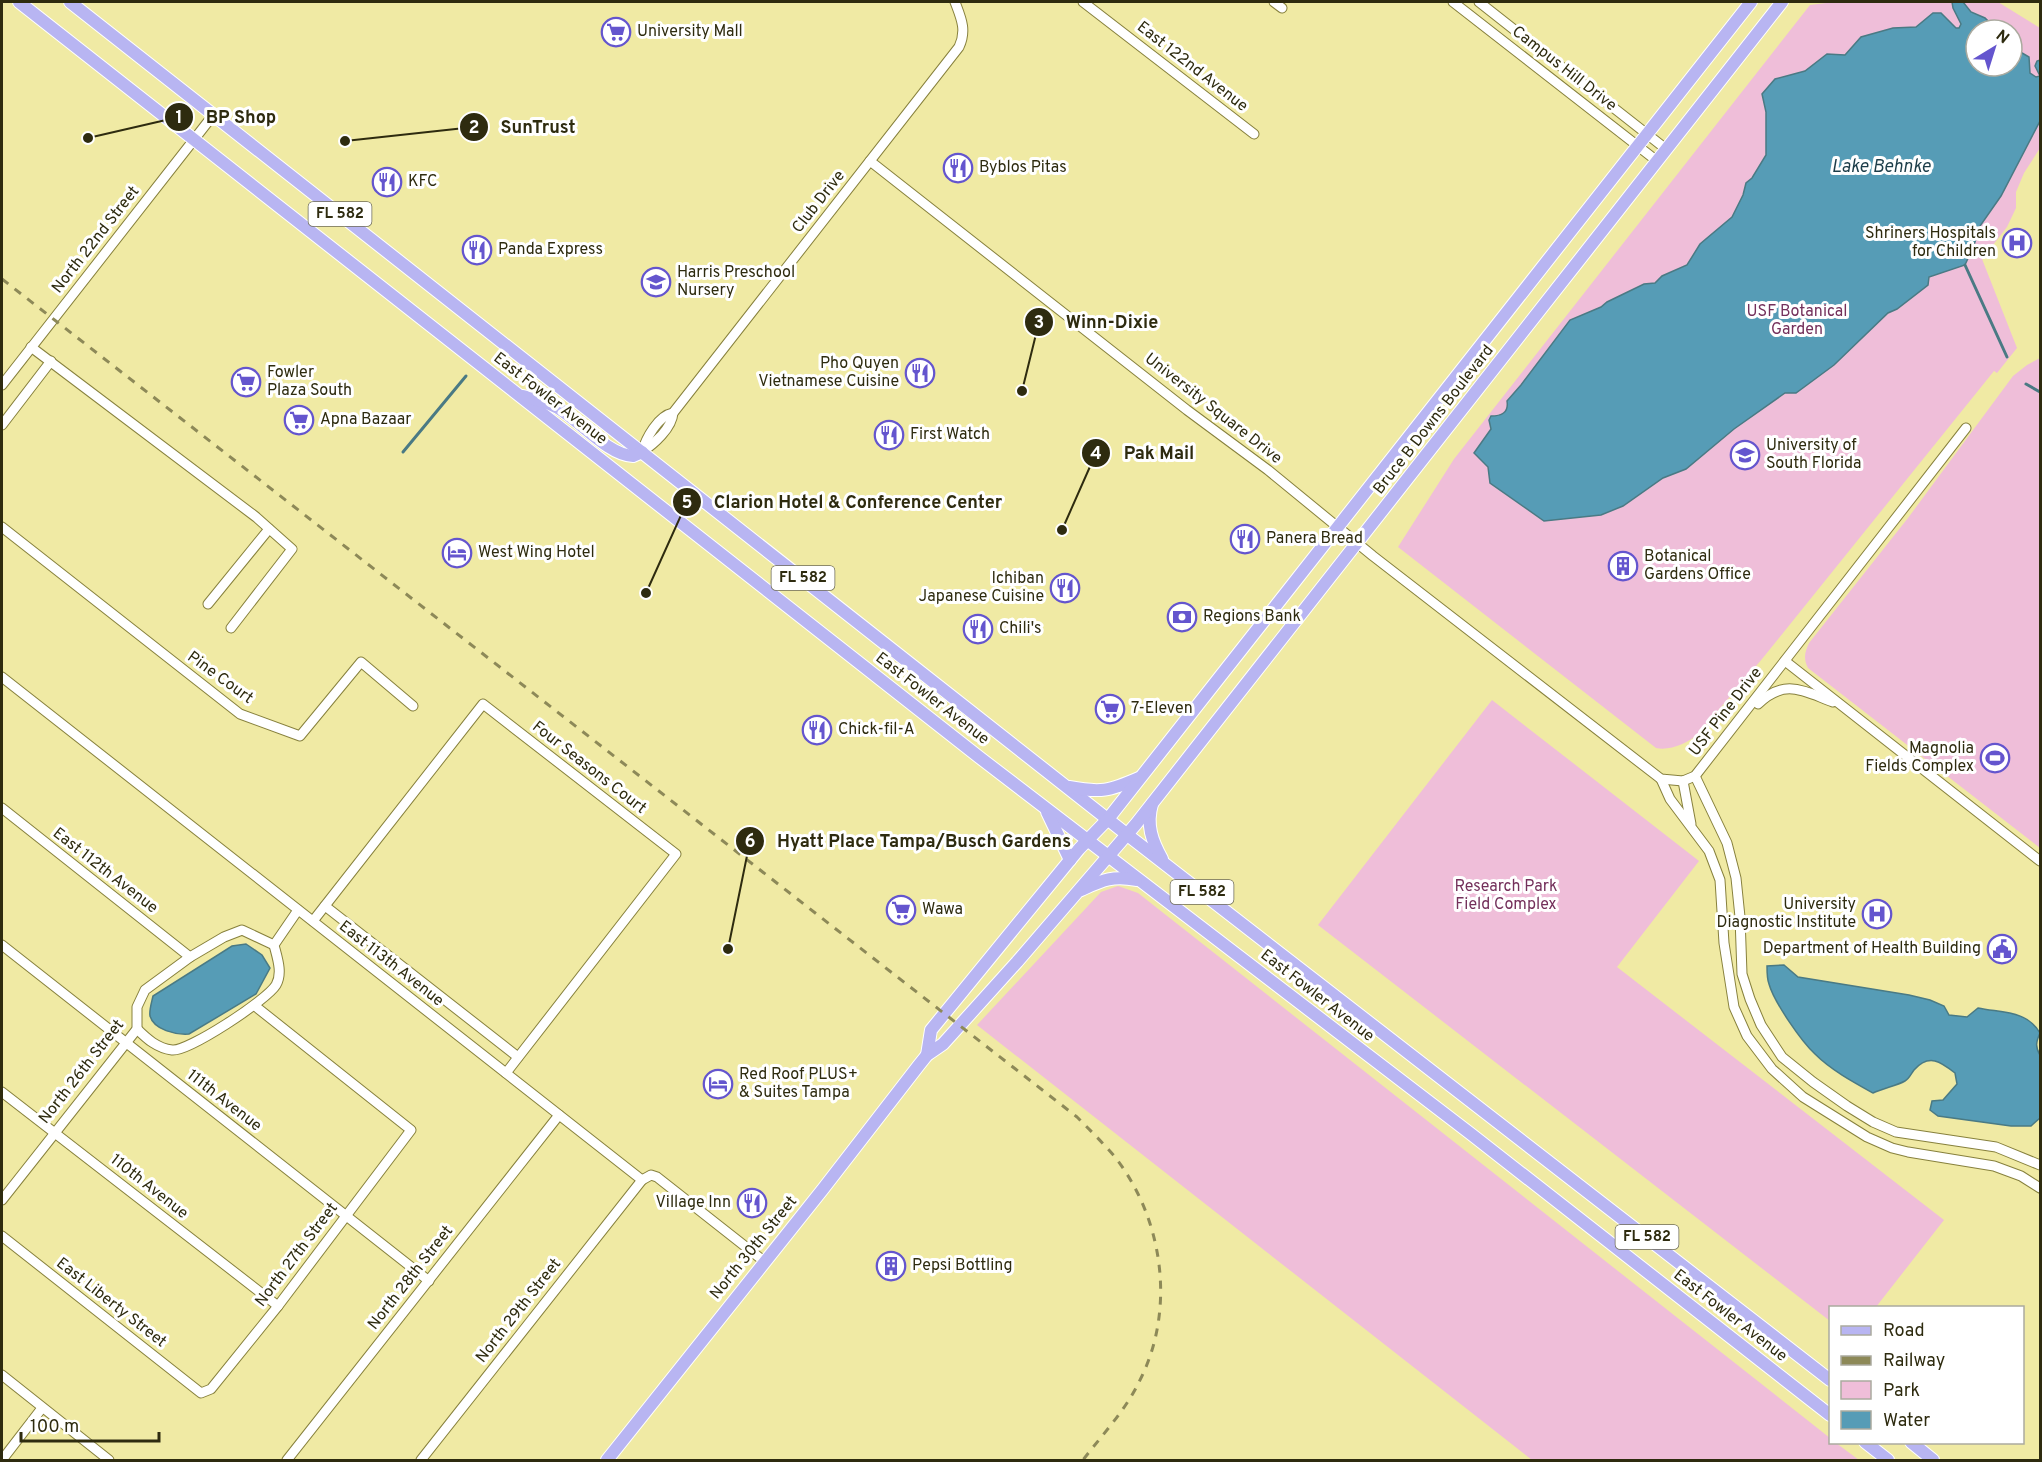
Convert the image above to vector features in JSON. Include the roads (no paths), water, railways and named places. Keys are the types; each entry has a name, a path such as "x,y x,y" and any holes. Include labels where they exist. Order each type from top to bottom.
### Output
{"main road":[{"name":"East Fowler Avenue","path":"19,2 1107,856 1471,1134 1829,1414"},
{"name":"East Fowler Avenue","path":"70,2 1164,863 1829,1379"},
{"name":"Bruce B Downs Boulevard","path":"1108,819 1751,2"},
{"name":"Bruce B Downs Boulevard","path":"1107,856 1358,544 1782,2"},
{"path":"519,395 539,399 558,408 610,447 626,455 633,456 642,452"},
{"path":"1068,787 1103,791 1142,777"},
{"path":"1153,799 1149,815 1149,829 1153,843 1164,863"},
{"path":"1046,808 1070,860"},
{"name":"North 30th Street","path":"927,1055 931,1030 1070,860 1108,819"},
{"name":"North 30th Street","path":"607,1461 927,1055 943,1044 1107,856"},
{"path":"1077,892 1103,880 1124,878 1139,880"},
{"path":"1866,1444 1888,1461"},
{"path":"1912,1444 1934,1461"}],"street":[{"name":"Club Drive","path":"642,452 645,440 666,414 673,413 959,47 964,27 955,2"},
{"name":"East 122nd Avenue","path":"1083,2 1254,134"},
{"path":"1274,2 1282,9"},
{"name":"Campus Hill Drive","path":"1453,2 1657,161"},
{"name":"Campus Hill Drive","path":"1479,2 1666,149"},
{"name":"North 22nd Street","path":"2,384 214,114"},
{"name":"University Square Drive","path":"870,161 1338,527"},
{"path":"31,347 292,549 231,628"},
{"path":"2,425 51,362"},
{"name":"USF Pine Drive","path":"1661,779 1683,781 1695,776 1966,429"},
{"name":"Pine Court","path":"2,527 240,714 300,736 361,662 413,706"},
{"path":"1338,527 1661,779 1670,799 1709,851 1720,880 1724,943 1734,1007 1747,1036 1772,1069 1803,1097 1867,1137 1892,1148 1994,1166 2021,1176 2040,1188"},
{"path":"208,604 268,529"},
{"path":"1785,661 2040,861"},
{"name":"East 113th Avenue","path":"2,677 642,1180 651,1175 657,1177 765,1262"},
{"path":"1736,723 1767,696 1778,690 1800,689 1841,705"},
{"name":"Four Seasons Court","path":"313,921 483,704 676,854 506,1073"},
{"path":"1695,776 1727,843 1736,878 1742,974 1761,1025 1782,1057 1813,1082 1873,1122 1896,1132 1996,1147 2040,1166"},
{"path":"1683,781 1692,829"},
{"name":"East 112th Avenue","path":"2,808 190,957"},
{"path":"1709,851 1727,843"},
{"path":"325,906 518,1057"},
{"path":"137,1029 149,1041 173,1050 194,1043 255,1006 278,983 279,965 273,945 298,910"},
{"name":"North 26th Street","path":"2,1200 137,1029 137,1007 145,990 190,957 224,937 242,930 273,945"},
{"name":"111th Avenue","path":"2,945 429,1281"},
{"name":"North 27th Street","path":"201,1393 211,1389 278,1306 411,1130 255,1006"},
{"path":"1803,1097 1813,1082"},
{"name":"110th Avenue","path":"2,1092 278,1306"},
{"name":"North 28th Street","path":"287,1461 559,1115"},
{"name":"North 29th Street","path":"421,1461 642,1180"},
{"name":"East Liberty Street","path":"2,1236 201,1393"},
{"path":"2,1376 109,1461"},
{"path":"2,1461 42,1408"}],"water":[{"name":"Lake Behnke","path":"1952,2 1963,2 1971,12 1985,18 1964,18 1964,78 2024,78 2024,54 2029,57 2030,73 2036,77 2040,76 2040,121 2001,196 1980,226 1965,265 1929,277 1928,285 1897,309 1888,313 1834,365 1796,393 1785,393 1734,429 1686,469 1663,478 1623,506 1601,515 1544,521 1490,483 1488,467 1474,453 1491,429 1489,420 1491,416 1505,411 1507,401 1570,320 1601,307 1644,284 1655,283 1662,276 1687,265 1700,244 1732,217 1746,183 1752,178 1766,155 1766,112 1762,94 1775,79 1805,71 1827,54 1845,55 1861,37 1893,28 1916,27 1933,13 1941,13 1956,28 1959,28 1961,24"},
{"path":"2040,60 2040,76 2035,66"},
{"path":"246,944 262,955 270,968 256,994 189,1034 166,1031 152,1021 150,1008 153,996 232,946"},
{"path":"1784,965 1798,977 1930,1000 1944,1006 1949,1015 1967,1017 1978,1008 2013,1014 2028,1020 2040,1033 2037,1049 2040,1055 2040,1118 2031,1126 2011,1126 1938,1116 1930,1110 1932,1101 1943,1100 1957,1084 1955,1073 1935,1061 1919,1065 1905,1081 1873,1093 1850,1080 1821,1060 1809,1048 1776,1001 1768,982 1767,966"}],"waterway":[{"path":"1965,265 2007,357"},
{"path":"403,452 466,376"},
{"path":"2026,384 2040,392"}],"railway":[{"path":"2,279 1077,1117 1106,1147 1132,1182 1145,1209 1154,1237 1161,1296 1158,1326 1151,1355 1139,1382 1120,1413 1083,1460"}],"place":[{"name":"University Mall","path":"616,32"},
{"name":"BP Shop","path":"88,138"},
{"name":"SunTrust","path":"345,141"},
{"name":"Byblos Pitas","path":"958,168"},
{"name":"KFC","path":"387,182"},
{"name":"Shriners Hospitals for Children","path":"2017,243"},
{"name":"Panda Express","path":"477,250"},
{"name":"Harris Preschool Nursery","path":"656,282"},
{"name":"Pho Quyen Vietnamese Cuisine","path":"920,373"},
{"name":"Fowler Plaza South","path":"246,382"},
{"name":"Winn-Dixie","path":"1022,391"},
{"name":"Apna Bazaar","path":"299,420"},
{"name":"First Watch","path":"889,435"},
{"name":"University of South Florida","path":"1745,455"},
{"name":"Pak Mail","path":"1062,530"},
{"name":"Panera Bread","path":"1245,539"},
{"name":"West Wing Hotel","path":"457,553"},
{"name":"Botanical Gardens Office","path":"1623,566"},
{"name":"Ichiban Japanese Cuisine","path":"1065,588"},
{"name":"Clarion Hotel & Conference Center","path":"646,593"},
{"name":"Regions Bank","path":"1182,617"},
{"name":"Chili's","path":"978,629"},
{"name":"7-Eleven","path":"1110,709"},
{"name":"Chick-fil-A","path":"817,730"},
{"name":"Magnolia Fields Complex","path":"1995,758"},
{"name":"Wawa","path":"901,910"},
{"name":"University Diagnostic Institute","path":"1877,914"},
{"name":"Hyatt Place Tampa/Busch Gardens","path":"728,949"},
{"name":"Department of Health Building","path":"2002,949"},
{"name":"Red Roof PLUS+ & Suites Tampa","path":"718,1084"},
{"name":"Village Inn","path":"752,1203"},
{"name":"Pepsi Bottling","path":"891,1266"}],"park label":[{"name":"USF Botanical Garden","path":"1797,321"},
{"name":"Research Park Field Complex","path":"1506,896"}]}
